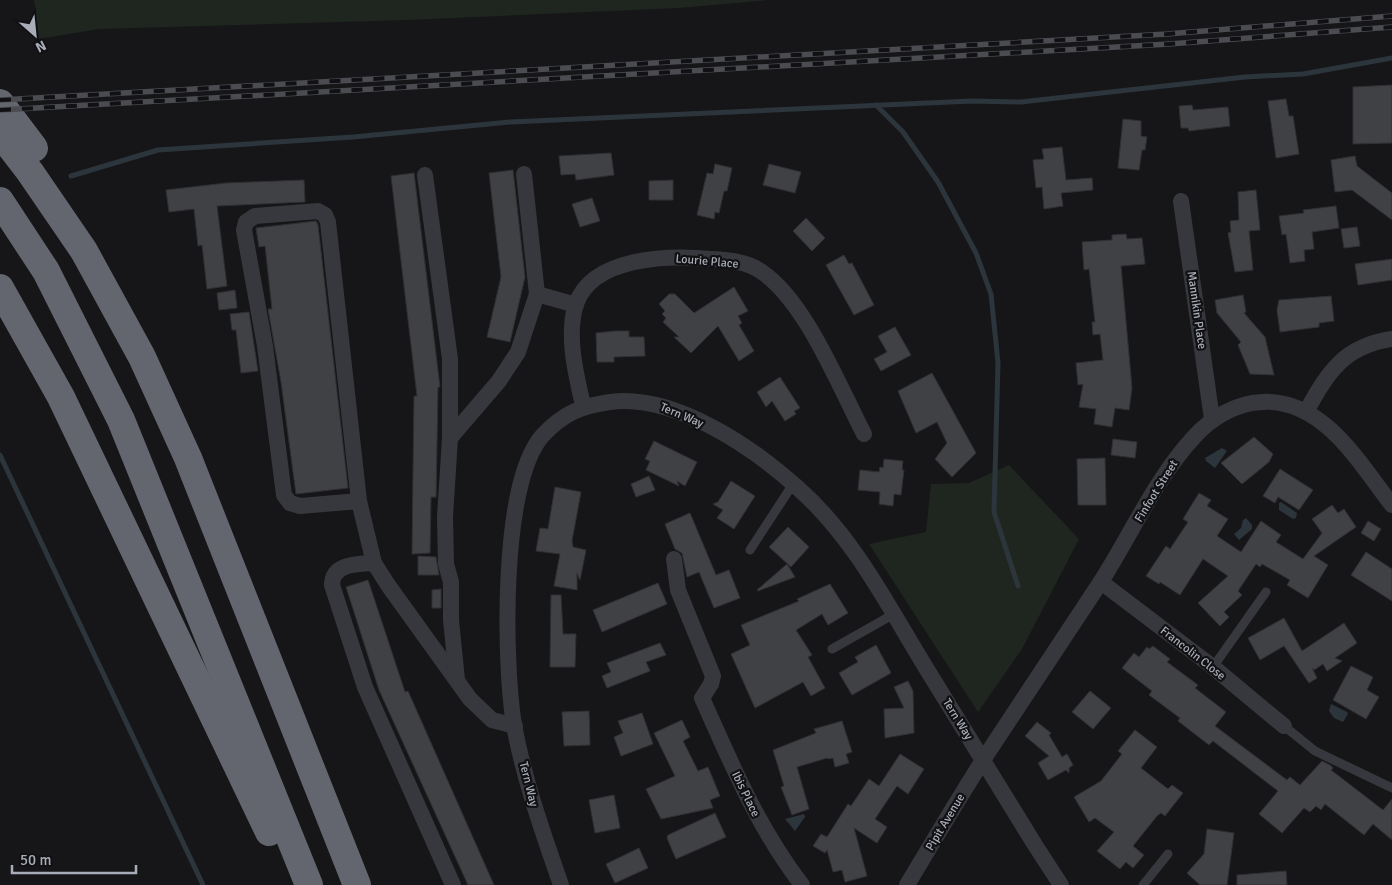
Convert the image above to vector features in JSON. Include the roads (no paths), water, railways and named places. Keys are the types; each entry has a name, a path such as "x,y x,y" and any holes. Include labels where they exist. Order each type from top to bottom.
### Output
{"highway":[{"path":"0,103 17,124 57,183 84,251"},
{"path":"0,132 84,251 142,358 188,458 357,885"},
{"path":"0,201 46,271 121,420 309,885"},
{"path":"0,288 61,397 294,885"}],"street":[{"path":"450,438 499,381 518,352 537,294 524,174"},
{"path":"425,175 450,359 450,438 445,517 446,564 451,582 451,620 457,682"},
{"name":"Mannikin Place","path":"1181,201 1212,419"},
{"path":"359,501 300,506 290,503 284,495 265,346 244,230 246,222 255,216 318,211 325,215 328,222 359,501 374,563 457,682 492,720 514,726"},
{"name":"Lourie Place","path":"583,405 576,374 572,328 576,305 581,294 612,269 630,262 657,257 736,261 760,270 777,285 808,326 864,434"},
{"path":"537,294 576,305"},
{"path":"1306,412 1322,382 1349,353 1376,341 1392,339"},
{"name":"Tern Way","path":"561,885 536,812 514,726 510,685 508,602 512,530 522,472 531,452 543,435 583,405 624,400 659,404 697,420 745,448 792,484 822,511 847,541 894,614 1061,885"},
{"name":"Finfoot Street","path":"984,759 1101,582 1175,460 1194,436 1212,419 1237,408 1260,402 1276,402 1306,412 1342,440 1392,505"},
{"name":"Ibis Place","path":"674,559 678,590 713,676 711,684 702,698 745,794 765,832 802,885"},
{"path":"374,563 353,564 343,568 333,577 333,589 365,687 454,885"},
{"name":"Francolin Close","path":"1101,582 1213,667 1284,726"},
{"name":"Pipit Avenue","path":"906,885 984,759"}],"lane":[{"path":"750,550 792,484"},
{"path":"1213,667 1266,592"},
{"path":"832,649 894,614"},
{"path":"1284,726 1315,751 1392,788"},
{"path":"1143,885 1168,854"}],"waterway":[{"path":"71,176 158,150 353,137 511,122 972,101 1021,102 1245,77 1303,74 1392,58"},
{"path":"876,105 903,132 938,182 976,253 991,294 998,363 994,512 1018,586"},
{"path":"0,455 203,885"}],"railway":[{"path":"0,100 1167,34 1392,16"},
{"path":"0,110 1169,44 1392,27"}]}
